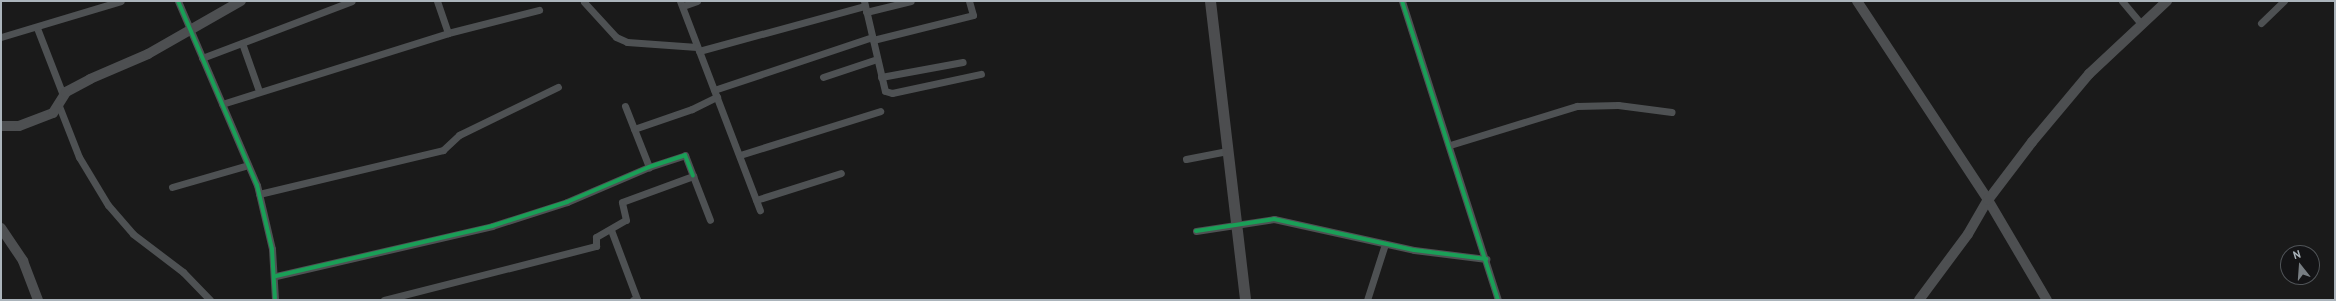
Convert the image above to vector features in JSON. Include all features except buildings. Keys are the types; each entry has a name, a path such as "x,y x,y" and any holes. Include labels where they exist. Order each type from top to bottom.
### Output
{"main road":[{"path":"1,126 19,126 53,113 60,106 63,95 90,79 148,54 241,1"},
{"path":"1210,1 1245,300"},
{"path":"1857,1 1988,200 2047,300"},
{"path":"1919,300 1968,234 1988,200 2088,74 2167,1"},
{"path":"1,228 23,261 38,300"}],"street":[{"path":"1,37 37,28 121,1"},
{"path":"178,1 189,32 222,104 259,194 270,236 276,276 276,300"},
{"path":"202,58 352,1"},
{"path":"437,1 448,33"},
{"path":"697,1 681,4 760,210"},
{"path":"584,2 616,37 627,42 698,49 865,6 911,1"},
{"path":"634,129 692,109 715,94 872,39 974,15 969,1"},
{"path":"1402,1 1450,145 1498,300"},
{"path":"2122,1 2141,24"},
{"path":"2261,23 2284,1"},
{"path":"865,6 884,91 892,93 981,74"},
{"path":"222,104 259,91 448,33 539,10"},
{"path":"37,28 63,95"},
{"path":"242,43 259,91"},
{"path":"823,77 877,59"},
{"path":"881,77 963,62"},
{"path":"259,194 443,150 459,135 558,87"},
{"path":"1450,145 1577,106 1618,105 1672,112"},
{"path":"60,106 82,163 108,205 133,234 183,272 210,300"},
{"path":"626,106 649,166"},
{"path":"740,155 880,111"},
{"path":"1186,159 1228,151"},
{"path":"276,276 492,226 567,202 649,166 685,154 710,220"},
{"path":"172,187 248,165"},
{"path":"756,200 841,173"},
{"path":"384,300 596,246 596,237 612,230 626,220 622,202 693,176"},
{"path":"1196,231 1274,219 1414,250 1486,259"},
{"path":"612,230 637,299 633,300"},
{"path":"1367,300 1385,244"}],"cycle path":[{"path":"178,1 257,185 272,249 275,300"},
{"path":"1402,1 1498,300"},
{"path":"276,276 492,226 567,202 649,167 685,155 693,176"},
{"path":"1196,231 1274,219 1414,250 1486,259"}]}
